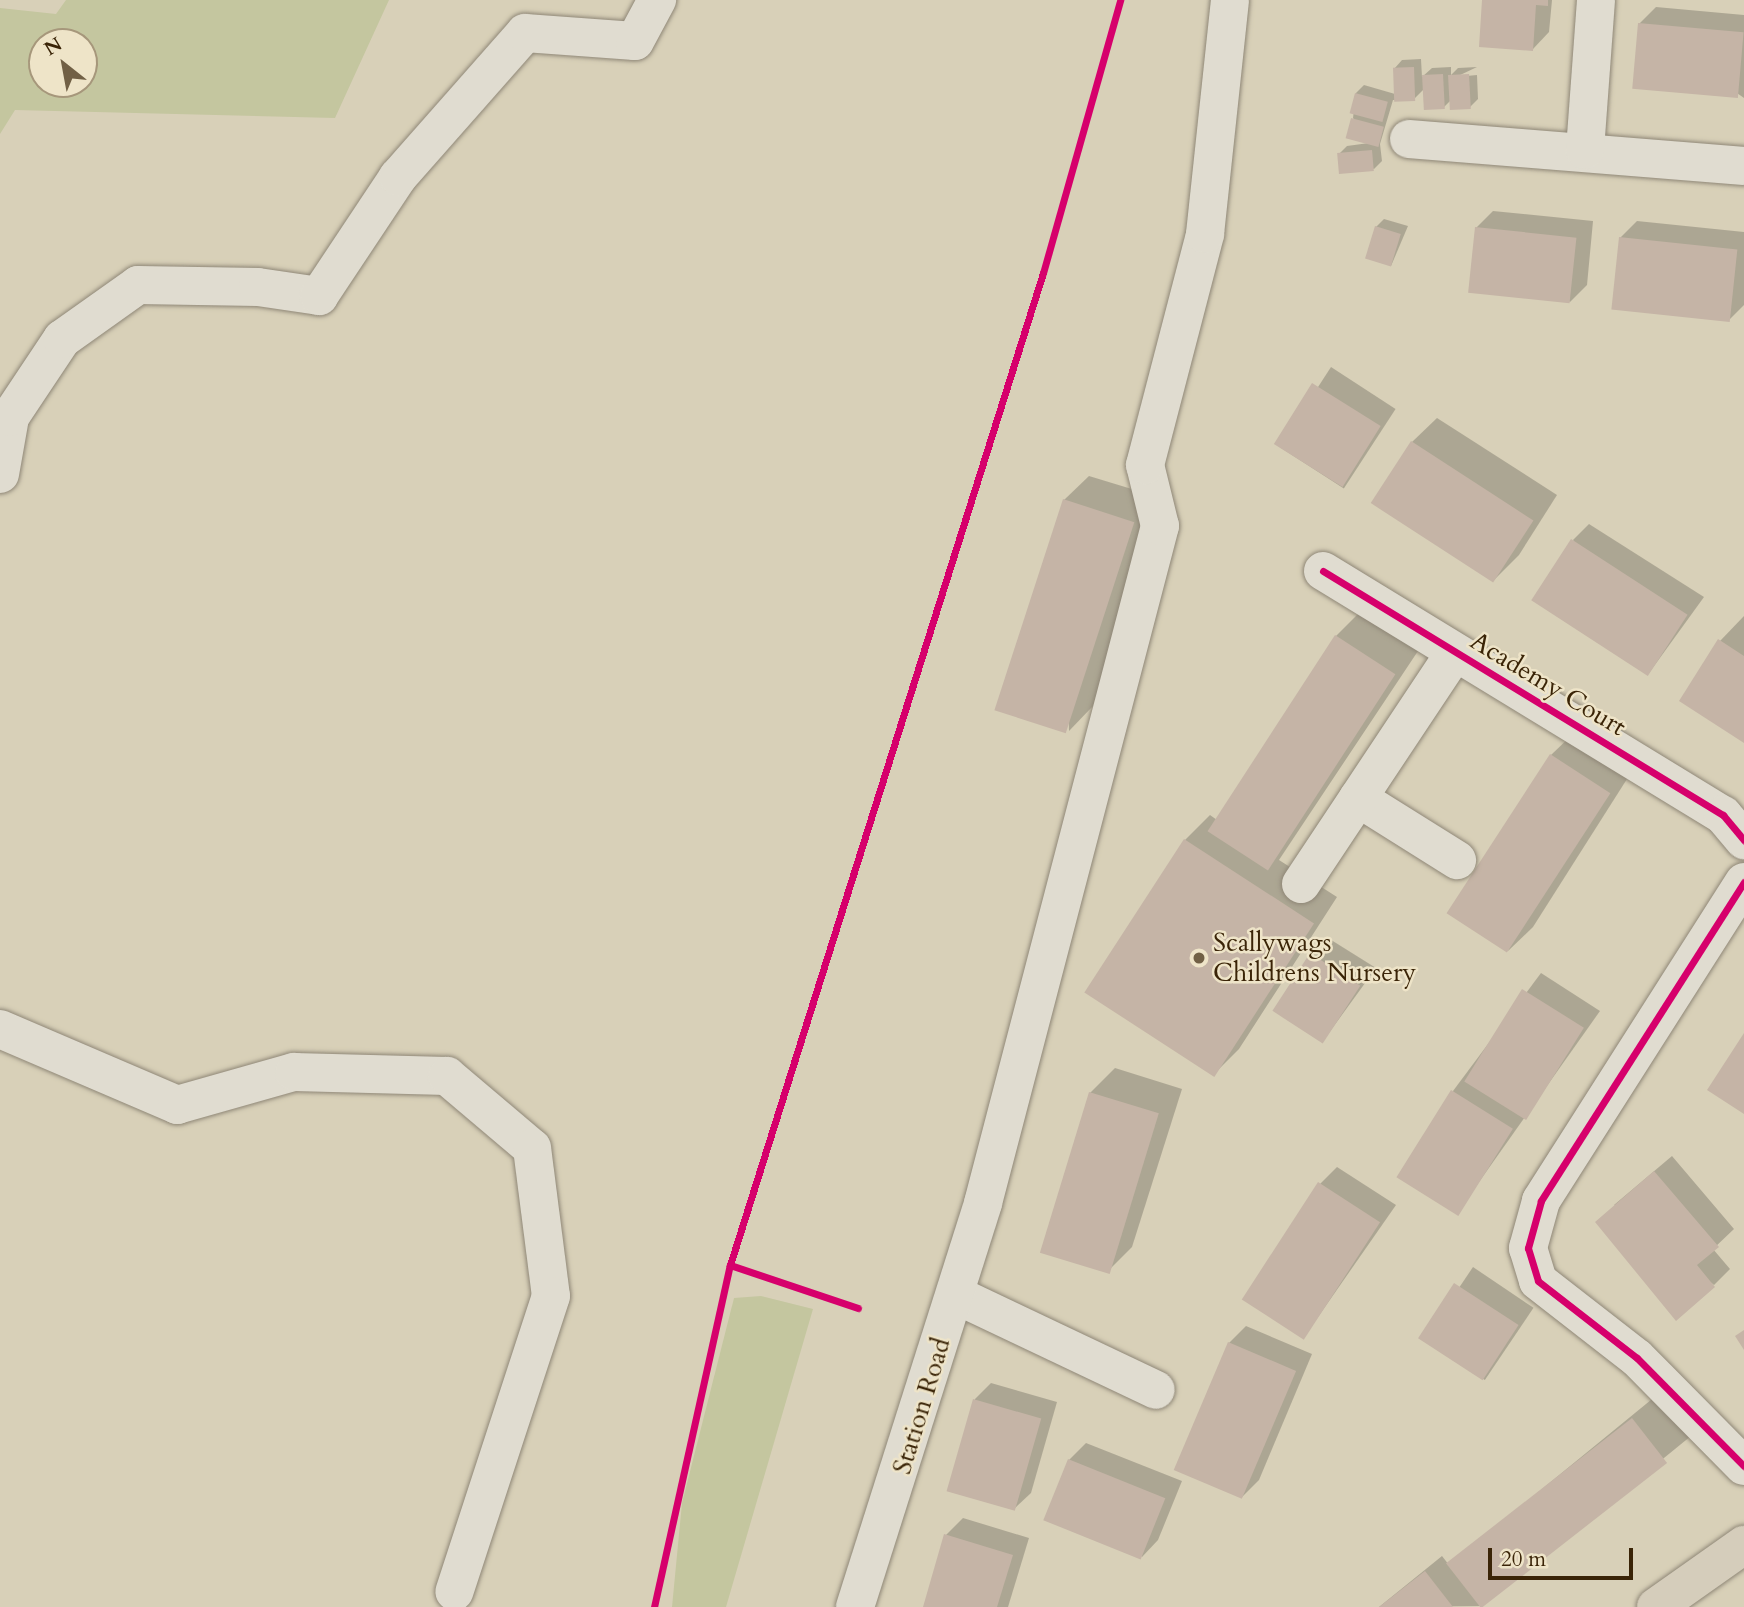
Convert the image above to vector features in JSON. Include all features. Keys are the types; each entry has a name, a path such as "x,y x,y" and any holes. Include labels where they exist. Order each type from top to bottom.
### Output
{"main road":[{"path":"1659,1606 1744,1545"}],"street":[{"path":"0,474 9,417 62,339 138,285 258,287 318,296 398,177 525,33 635,41 657,0"},
{"name":"Station Road","path":"855,1607 983,1203 1160,526 1145,465 1205,234 1230,0"},
{"path":"1585,150 1596,0"},
{"path":"1409,139 1585,150 1744,166"},
{"name":"Academy Court","path":"1324,571 1723,815 1744,840"},
{"name":"Academy Court","path":"1301,884 1455,652"},
{"path":"1358,798 1457,860"},
{"path":"1744,882 1541,1202 1528,1248 1538,1281 1637,1358 1744,1466"},
{"path":"0,1029 177,1105 293,1072 447,1076 532,1148 551,1296 454,1592"},
{"path":"956,1295 1156,1390"}],"green space":[{"path":"66,0 389,0 335,118 15,110 0,134 0,8 56,14"},
{"path":"761,1296 813,1309 726,1607 672,1607 682,1503 734,1298"}],"building":[{"path":"1482,0 1548,0 1548,6 1536,5 1533,51 1479,47"},
{"path":"1638,23 1744,32 1738,98 1632,89"},
{"path":"1414,67 1415,101 1394,102 1393,68"},
{"path":"1443,74 1445,109 1424,110 1422,75"},
{"path":"1469,74 1471,109 1450,110 1448,75"},
{"path":"1355,93 1388,102 1382,122 1350,113"},
{"path":"1351,118 1384,127 1378,147 1346,138"},
{"path":"1372,150 1374,171 1339,174 1337,153"},
{"path":"1375,226 1401,234 1391,266 1365,259"},
{"path":"1475,227 1576,238 1570,303 1468,293"},
{"path":"1619,237 1737,249 1730,322 1611,310"},
{"path":"1312,383 1381,426 1343,487 1274,444"},
{"path":"1411,441 1533,521 1493,583 1371,503"},
{"path":"1063,499 1134,522 1066,733 994,710"},
{"path":"1571,539 1688,615 1648,676 1531,600"},
{"path":"1335,635 1395,674 1268,870 1208,831"},
{"path":"1718,639 1744,656 1744,743 1679,701"},
{"path":"1550,754 1610,793 1507,953 1447,913"},
{"name":"Scallywags Childrens Nursery","path":"1184,839 1314,923 1214,1077 1084,992"},
{"path":"1310,953 1360,986 1323,1044 1272,1011"},
{"path":"1522,989 1584,1028 1526,1120 1464,1081"},
{"path":"1744,1033 1744,1114 1707,1090"},
{"path":"1451,1090 1513,1129 1458,1216 1396,1177"},
{"path":"1089,1092 1159,1113 1110,1274 1040,1253"},
{"path":"1654,1171 1719,1247 1697,1265 1715,1287 1676,1321 1595,1222"},
{"path":"1318,1182 1380,1222 1304,1340 1242,1299"},
{"path":"1454,1283 1519,1325 1483,1380 1418,1338"},
{"path":"1744,1330 1744,1350 1735,1336"},
{"path":"1228,1342 1296,1371 1242,1499 1174,1470"},
{"path":"973,1399 1041,1419 1015,1511 947,1491"},
{"path":"1632,1418 1667,1463 1483,1607 1446,1563"},
{"path":"1068,1459 1165,1498 1141,1560 1043,1520"},
{"path":"944,1534 1013,1555 997,1607 923,1607"},
{"path":"1425,1571 1453,1607 1379,1607"}],"cycle path":[{"path":"654,1607 730,1265 1043,273 1120,0"},
{"path":"1323,571 1723,815 1744,840"},
{"path":"1744,882 1541,1201 1528,1248 1538,1281 1637,1358 1744,1466"},
{"path":"730,1265 858,1308"}],"place":[{"name":"Scallywags Childrens Nursery","path":"1199,958"}]}
